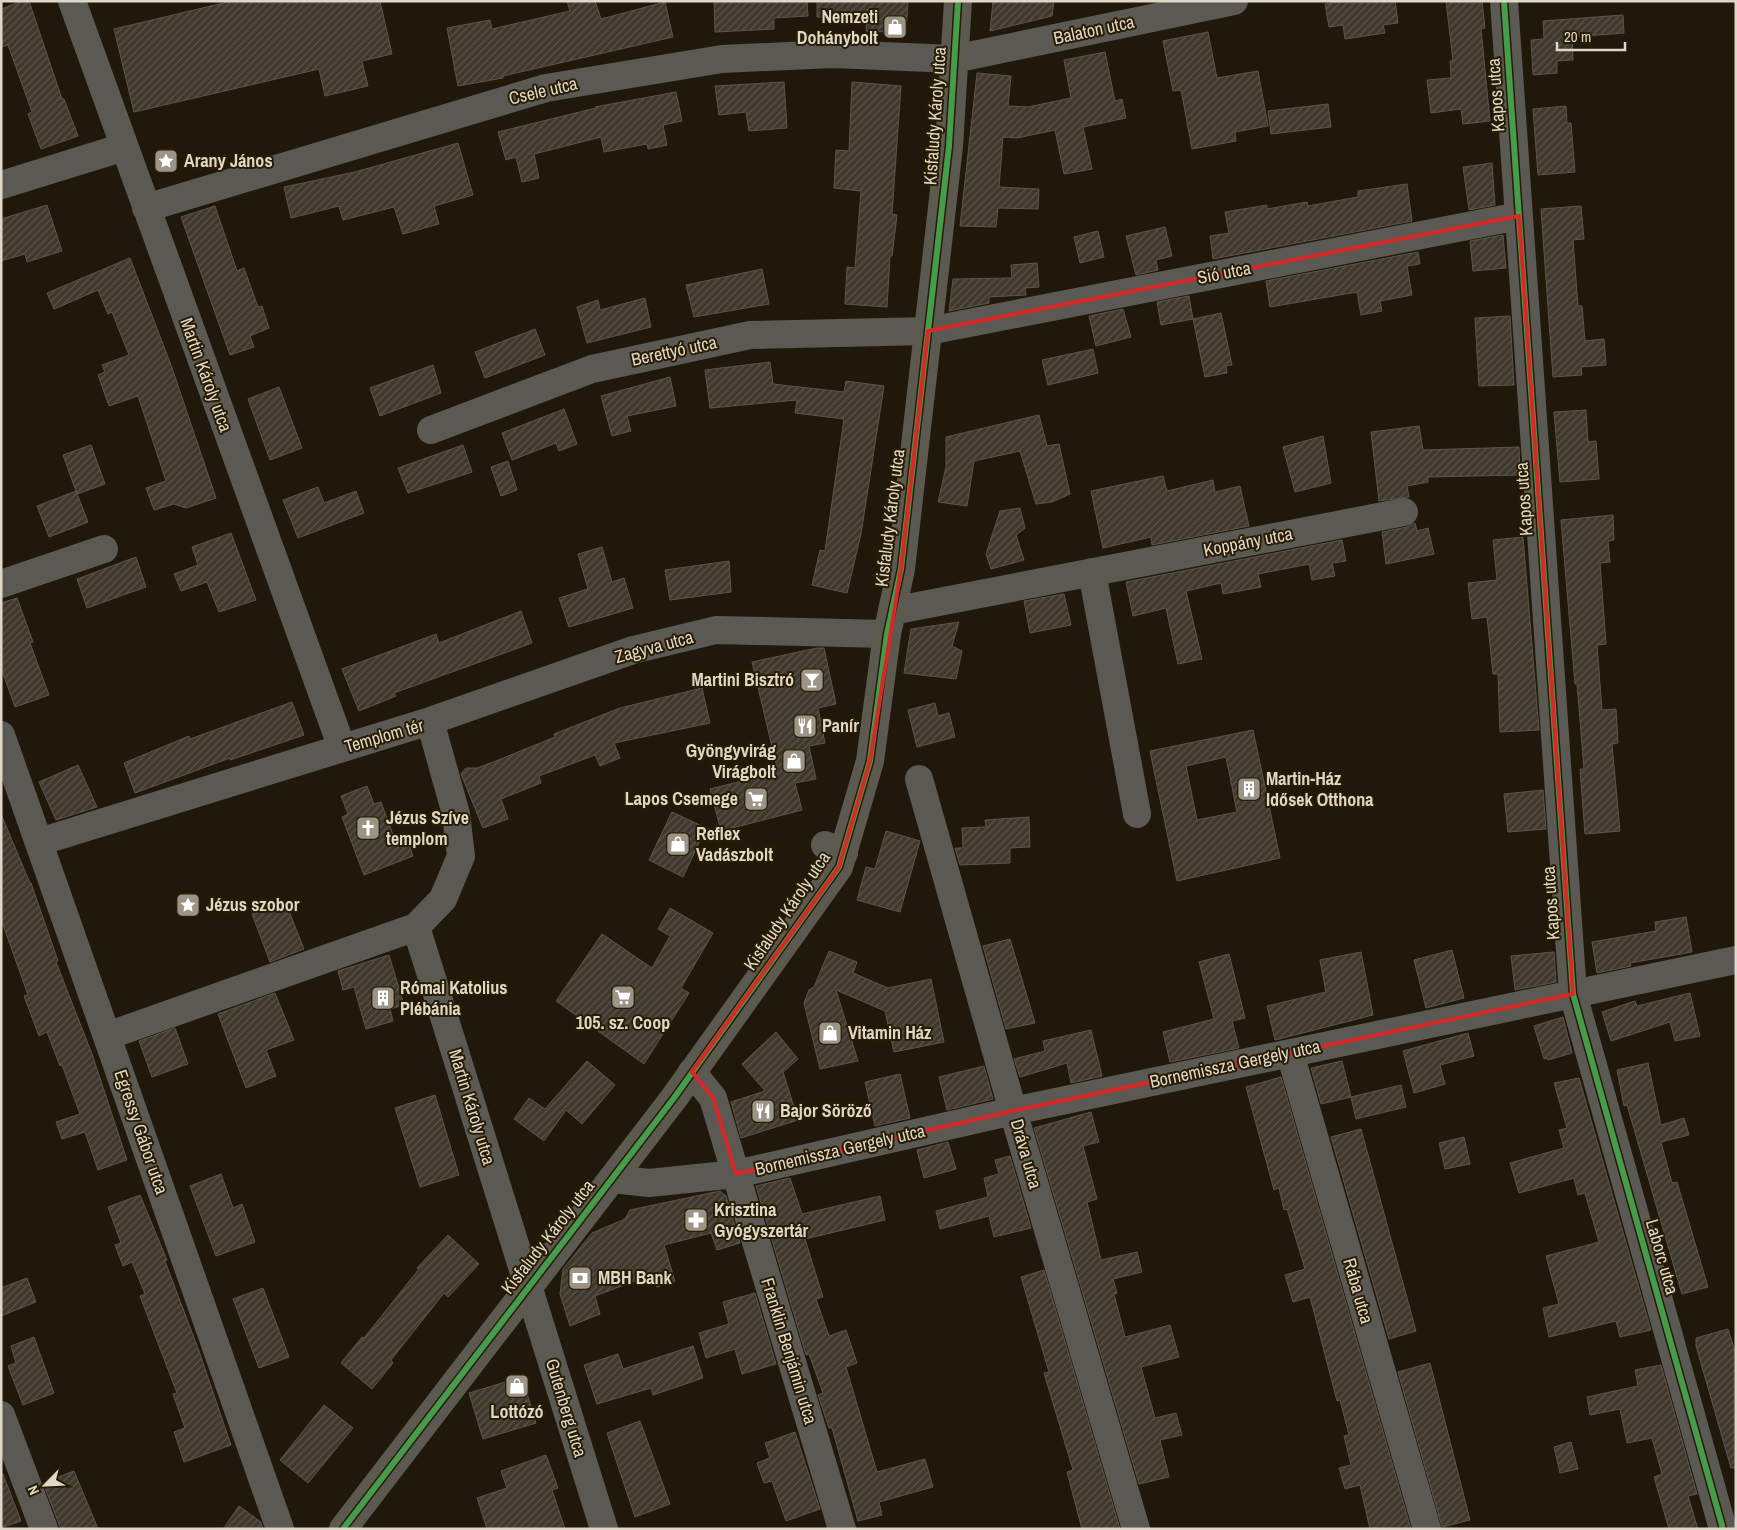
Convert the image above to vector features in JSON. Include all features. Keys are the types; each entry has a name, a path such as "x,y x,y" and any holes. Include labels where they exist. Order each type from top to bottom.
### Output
{"main road":[{"name":"Kisfaludy Károly utca","path":"343,1529 612,1179 840,867 834,849 870,761 890,622 901,569 949,146 958,1"}],"street":[{"name":"Martin Károly utca","path":"72,1 342,748"},
{"name":"Balaton utca","path":"954,59 1234,1"},
{"name":"Kapos utca","path":"1504,1 1573,994"},
{"name":"Csele utca","path":"146,208 546,88 722,59 833,54 954,59"},
{"path":"1,185 124,147"},
{"name":"Sió utca","path":"928,331 1519,216"},
{"name":"Berettyó utca","path":"431,430 592,369 750,335 928,331"},
{"name":"Koppány utca","path":"890,622 1092,572 1404,512"},
{"path":"1,584 104,549"},
{"path":"1092,572 1137,814"},
{"name":"Zagyva utca","path":"430,720 633,650 716,630 890,622"},
{"name":"Templom tér","path":"39,842 430,720 456,814 461,856 443,900 416,927 107,1036"},
{"name":"Egressy Gábor utca","path":"1,735 280,1529"},
{"name":"Dráva utca","path":"918,779 1136,1529"},
{"name":"Martin Károly utca","path":"416,927 529,1287"},
{"name":"Bornemissza Gergely utca","path":"736,1174 1013,1111 1736,960"},
{"name":"Laborc utca","path":"1573,994 1723,1529"},
{"name":"Rába utca","path":"1290,1053 1427,1529"},
{"path":"692,1072 713,1098 736,1174"},
{"name":"Kisfaludy Károly utca","path":"612,1179 649,1184 736,1174"},
{"name":"Franklin Benjámin utca","path":"736,1174 842,1529"},
{"name":"Gutenberg utca","path":"529,1287 604,1529"},
{"path":"1,1414 44,1529"}],"highlighted area":[{"path":"1519,216 1573,994 1013,1111 736,1174 713,1098 692,1072 839,867 870,761 901,569 928,331"}],"building":[{"path":"22,1 29,1 62,99 64,99 78,136 41,149 28,114 32,112 8,45 1,47 1,9"},
{"path":"232,1 380,1 392,54 362,61 368,86 325,96 319,69 134,112 114,29"},
{"path":"567,1 595,1 601,19 665,2 673,37 503,76 503,78 458,86 447,28 490,20 492,29 570,11"},
{"path":"714,1 807,1 808,16 774,18 774,29 715,32"},
{"path":"817,1 908,1 906,33 866,31 867,18 817,17"},
{"path":"993,1 1054,1 1052,16 990,31"},
{"path":"1341,1 1395,1 1398,23 1383,25 1385,33 1345,39 1343,25 1329,27 1325,4"},
{"path":"1446,1 1482,1 1485,28 1481,29 1490,121 1463,124 1461,109 1431,113 1427,80 1451,78 1450,61 1453,61"},
{"path":"1623,15 1624,33 1572,37 1573,60 1557,61 1557,73 1533,75 1531,40 1544,39 1543,21"},
{"path":"1208,32 1217,78 1258,71 1268,126 1235,132 1236,141 1192,149 1181,90 1173,91 1163,41"},
{"path":"1105,52 1115,101 1122,99 1126,118 1083,127 1092,169 1064,174 1055,130 1017,138 1003,137 999,187 1039,189 1038,209 998,208 996,227 960,226 977,73 1011,76 1008,106 1028,107 1071,98 1064,60"},
{"path":"784,82 787,128 749,131 746,112 719,115 715,86"},
{"path":"852,82 901,86 892,214 897,215 892,256 890,256 887,307 845,304 847,267 855,268 861,191 834,188 836,150 849,151"},
{"path":"676,92 682,121 663,125 667,145 648,149 647,144 604,152 601,137 534,154 539,178 522,182 516,157 506,160 498,132 595,107"},
{"path":"1328,104 1331,127 1271,134 1268,111"},
{"path":"1566,106 1567,123 1571,123 1575,172 1538,175 1533,109"},
{"path":"458,143 473,195 434,206 439,224 403,234 394,207 343,220 339,206 291,218 284,187 355,172"},
{"path":"1492,163 1495,205 1469,210 1463,167"},
{"path":"1407,184 1412,221 1213,259 1210,236 1229,233 1225,212 1267,205 1267,209 1307,202 1308,206 1358,197 1358,191"},
{"path":"47,205 62,251 27,262 25,254 1,261 1,219"},
{"path":"215,206 237,271 244,268 258,307 262,306 269,328 250,336 254,347 230,355 181,217"},
{"path":"1581,206 1584,239 1573,240 1578,306 1582,306 1585,341 1604,339 1606,365 1581,367 1582,375 1553,377 1541,209"},
{"path":"1165,227 1172,256 1156,260 1158,270 1136,275 1126,236"},
{"path":"1098,231 1104,257 1080,263 1074,237"},
{"path":"1503,235 1506,268 1473,271 1470,241"},
{"path":"1418,252 1420,264 1407,266 1412,295 1380,301 1382,311 1361,315 1357,292 1270,307 1266,281"},
{"path":"130,258 171,365 216,498 186,508 174,504 154,510 146,488 166,481 138,396 109,406 98,375 105,372 102,365 129,355 112,312 108,314 98,290 54,309 47,293"},
{"path":"1037,263 1039,287 1025,288 1026,295 989,297 989,303 949,311 953,279 1012,278 1011,265"},
{"path":"762,269 769,304 694,317 686,285"},
{"path":"1189,296 1193,319 1161,325 1157,302"},
{"path":"645,298 651,327 587,343 577,307 598,300 600,310"},
{"path":"1123,309 1131,337 1096,346 1089,316"},
{"path":"1221,313 1232,365 1226,366 1227,373 1205,377 1193,319"},
{"path":"1510,316 1514,385 1479,386 1475,318"},
{"path":"535,329 545,355 485,378 475,352"},
{"path":"1093,349 1098,373 1048,385 1042,360"},
{"path":"770,362 773,384 844,392 846,381 884,386 861,534 847,593 812,585 820,550 825,551 844,419 795,413 797,400 710,408 705,370"},
{"path":"433,365 441,393 380,416 370,388"},
{"path":"670,377 676,406 627,416 631,431 612,436 601,396"},
{"path":"279,387 302,448 270,460 248,399"},
{"path":"564,409 577,444 559,451 556,443 512,460 502,433"},
{"path":"1586,410 1588,442 1596,441 1599,479 1560,482 1554,412"},
{"path":"1039,415 1047,446 1059,444 1070,494 1052,502 1036,504 1020,451 974,461 967,506 938,502 946,467 946,437"},
{"path":"1419,426 1423,450 1519,447 1520,475 1428,477 1428,482 1407,486 1409,497 1379,501 1371,432"},
{"path":"1323,436 1331,483 1295,492 1283,447"},
{"path":"91,445 105,484 77,494 63,455"},
{"path":"463,445 472,472 408,493 398,468"},
{"path":"508,461 517,490 501,496 491,467"},
{"path":"1163,476 1167,491 1213,480 1215,492 1240,486 1249,526 1152,545 1151,537 1103,548 1091,491"},
{"path":"318,487 324,503 356,491 364,513 298,538 283,500"},
{"path":"76,491 88,522 49,537 37,506"},
{"path":"1020,508 1025,528 1016,535 1024,560 991,569 986,554 1000,511"},
{"path":"1613,515 1614,540 1608,541 1610,562 1600,563 1606,644 1597,645 1602,710 1616,709 1618,743 1612,744 1620,831 1585,834 1580,769 1584,769 1561,520"},
{"path":"1415,523 1417,531 1428,528 1434,554 1386,564 1382,532 1407,527"},
{"path":"231,533 256,600 219,612 207,582 181,591 174,574 198,565 192,547"},
{"path":"1523,537 1539,730 1500,732 1498,674 1493,674 1487,617 1472,619 1468,583 1497,580 1493,540"},
{"path":"1342,540 1346,561 1332,563 1335,576 1312,580 1309,564 1258,574 1261,587 1223,594 1221,583 1186,591 1202,659 1178,664 1166,608 1133,616 1126,582"},
{"path":"602,547 612,582 624,578 633,608 569,627 559,598 588,589 578,554"},
{"path":"136,557 146,587 87,608 77,579"},
{"path":"729,561 731,592 670,600 665,570"},
{"path":"1064,594 1071,625 1030,633 1024,601"},
{"path":"17,598 33,642 30,643 49,695 15,707 1,668 1,603"},
{"path":"521,611 532,643 394,693 396,696 359,711 342,669 436,634 439,643"},
{"path":"959,622 952,646 962,651 956,679 904,673 911,629"},
{"path":"824,648 836,704 818,708 825,743 809,746 816,779 795,783 802,810 721,831 710,789 778,772 752,662"},
{"path":"702,688 710,723 614,743 620,758 600,766 595,755 539,776 541,783 501,799 508,819 483,828 461,774 466,768 477,768 496,761 555,737 554,734 620,708"},
{"path":"292,702 304,735 230,760 230,758 135,793 124,763 189,736 190,739"},
{"path":"935,703 938,716 949,713 955,737 917,747 908,710"},
{"name":"Martin-Ház Idősek Otthona","path":"1253,730 1280,858 1177,881 1150,751","holes":["1226,757 1237,812 1197,820 1186,766"]},
{"path":"78,765 97,807 56,820 39,782"},
{"name":"Jézus Szíve templom","path":"367,786 374,804 381,802 396,843 407,839 413,856 364,875 342,817 348,814 341,796"},
{"path":"1543,790 1546,829 1508,832 1504,794"},
{"name":"Reflex Vadászbolt","path":"672,812 706,828 683,877 649,860"},
{"path":"1,814 31,883 58,961 56,962 92,1054 127,1160 98,1170 85,1132 62,1139 56,1122 80,1114 62,1065 60,1066 47,1032 39,1036 24,996 28,995 1,919"},
{"path":"1029,817 1030,847 1010,848 1010,863 960,865 955,848 963,848 962,828 986,827 985,820"},
{"path":"886,831 920,841 900,912 857,900 866,867 875,869"},
{"path":"285,901 304,949 270,962 252,914"},
{"name":"105. sz. Coop","path":"670,908 713,933 681,988 689,993 644,1064 556,1001 602,934 652,968 670,936 658,929"},
{"path":"1686,917 1692,952 1630,963 1631,966 1597,973 1592,942 1656,931 1655,922"},
{"path":"1010,939 1035,1023 1006,1029 983,946"},
{"path":"1452,950 1464,998 1426,1008 1414,960"},
{"path":"829,951 857,962 853,973 888,988 931,979 944,1042 894,1052 885,1011 836,990 858,1061 820,1069 804,1003 809,990 814,987"},
{"path":"1361,952 1373,1015 1275,1040 1267,1006 1326,992 1320,960"},
{"path":"1554,952 1556,982 1515,990 1511,956"},
{"path":"1229,954 1245,1018 1232,1021 1239,1048 1170,1062 1163,1032 1214,1019 1199,962"},
{"name":"Római Katolius Plébánia","path":"389,955 404,1005 390,1009 393,1021 366,1029 354,987 343,990 338,971"},
{"path":"275,993 294,1040 266,1050 276,1076 246,1088 218,1014"},
{"path":"1690,993 1700,1036 1675,1041 1670,1022 1611,1041 1602,1012 1635,1001 1637,1006"},
{"path":"1563,1017 1572,1053 1548,1060 1547,1058 1544,1059 1534,1026"},
{"path":"175,1028 188,1064 152,1077 139,1041"},
{"path":"1091,1030 1102,1076 1071,1083 1067,1063 1020,1077 1014,1059 1045,1051 1043,1041"},
{"path":"776,1032 798,1059 783,1072 798,1120 741,1138 731,1102 765,1091 742,1064"},
{"path":"1468,1033 1474,1056 1440,1065 1445,1084 1414,1093 1403,1051"},
{"path":"587,1061 615,1085 582,1124 566,1110 544,1141 514,1119 529,1098 545,1109"},
{"path":"1342,1061 1351,1097 1321,1104 1311,1068"},
{"path":"1648,1063 1661,1125 1684,1118 1689,1135 1661,1142 1672,1183 1677,1182 1708,1287 1682,1294 1627,1105 1624,1106 1617,1070"},
{"path":"984,1066 993,1099 947,1110 939,1077"},
{"path":"900,1074 910,1118 875,1126 865,1082"},
{"path":"1281,1077 1411,1529 1370,1529 1360,1485 1345,1489 1339,1468 1351,1465 1344,1436 1349,1435 1340,1400 1337,1401 1310,1297 1293,1302 1285,1275 1305,1269 1287,1209 1284,1210 1279,1188 1274,1190 1246,1087"},
{"path":"1579,1078 1651,1330 1620,1337 1616,1321 1549,1337 1543,1308 1559,1304 1546,1256 1599,1242 1585,1193 1578,1195 1574,1178 1519,1193 1510,1163 1564,1148 1559,1130 1567,1128 1554,1083"},
{"path":"1401,1085 1406,1107 1356,1119 1351,1097"},
{"path":"435,1095 459,1175 420,1187 395,1108"},
{"path":"1091,1112 1099,1142 1083,1146 1097,1199 1087,1202 1101,1260 1137,1252 1142,1272 1113,1279 1117,1293 1114,1294 1125,1337 1170,1325 1179,1357 1141,1367 1155,1418 1176,1413 1182,1435 1160,1440 1169,1477 1139,1484 1034,1128"},
{"path":"1361,1129 1416,1331 1389,1339 1331,1137"},
{"path":"1464,1137 1470,1164 1445,1169 1439,1143"},
{"path":"948,1142 956,1169 924,1178 917,1150"},
{"path":"1010,1156 1031,1228 994,1237 989,1216 940,1229 936,1211 988,1197 984,1178 999,1174 995,1160"},
{"path":"221,1174 233,1208 242,1204 255,1242 216,1256 190,1186"},
{"path":"790,1178 802,1214 880,1196 885,1220 805,1239 823,1297 816,1299 829,1336 846,1330 857,1363 846,1367 877,1472 925,1459 933,1487 879,1502 882,1515 858,1521 832,1428 829,1428 818,1395 823,1393 809,1354 806,1355 756,1186"},
{"path":"720,1191 726,1196 740,1243 717,1250 711,1233 664,1245 675,1281 657,1287 653,1274 595,1296 600,1314 570,1326 560,1294 563,1269 592,1233 625,1219 630,1210"},
{"path":"140,1195 167,1260 165,1261 199,1351 231,1445 184,1462 174,1432 185,1428 173,1394 177,1393 140,1296 145,1294 132,1262 123,1266 115,1245 121,1243 108,1207"},
{"path":"448,1235 479,1264 448,1297 444,1293 391,1360 393,1363 372,1389 341,1363 362,1337 364,1338 419,1269 417,1268"},
{"path":"1044,1270 1120,1529 1082,1529 1067,1472 1073,1470 1044,1373 1049,1372 1021,1277"},
{"path":"27,1278 36,1302 1,1316 1,1288"},
{"path":"263,1288 289,1357 259,1368 233,1299"},
{"path":"755,1293 776,1364 742,1374 735,1349 706,1358 699,1333 729,1324 723,1302"},
{"path":"1728,1329 1736,1355 1736,1468 1731,1468 1696,1346 1696,1338"},
{"path":"34,1337 54,1393 23,1405 8,1366 16,1363 11,1346"},
{"path":"693,1346 703,1378 653,1395 651,1388 597,1404 584,1365 618,1354 623,1369"},
{"path":"1430,1363 1470,1520 1442,1527 1398,1372"},
{"path":"1661,1365 1697,1494 1688,1496 1698,1529 1669,1529 1654,1477 1662,1474 1652,1438 1627,1443 1620,1409 1590,1415 1587,1397 1638,1386 1635,1370"},
{"path":"522,1377 536,1423 483,1439 469,1393"},
{"path":"324,1405 353,1428 308,1483 280,1460"},
{"path":"640,1421 670,1504 635,1517 607,1433"},
{"path":"795,1432 820,1509 786,1521 772,1481 764,1483 757,1463 770,1458 765,1443"},
{"path":"1571,1442 1578,1469 1560,1473 1554,1447"},
{"path":"546,1455 558,1488 552,1490 565,1529 487,1529 477,1498 507,1488 501,1471"},
{"path":"74,1471 98,1529 61,1529 43,1483"},
{"path":"3,1474 21,1521 1,1528 1,1475"},
{"path":"239,1506 261,1522 263,1529 223,1529"}],"cycle path":[{"path":"343,1529 674,1098 839,867 870,761 887,634 901,569 949,146 958,1"},
{"path":"1504,1 1573,994 1723,1529"}],"place":[{"name":"Nemzeti Dohánybolt","path":"895,27"},
{"name":"Arany János","path":"166,161"},
{"name":"Martini Bisztró","path":"812,680"},
{"name":"Panír","path":"805,726"},
{"name":"Gyöngyvirág Virágbolt","path":"794,761"},
{"name":"Martin-Ház Idősek Otthona","path":"1249,789"},
{"name":"Lapos Csemege","path":"756,799"},
{"name":"Jézus Szíve templom","path":"368,828"},
{"name":"Reflex Vadászbolt","path":"678,844"},
{"name":"Jézus szobor","path":"188,905"},
{"name":"105. sz. Coop","path":"623,997"},
{"name":"Római Katolius Plébánia","path":"383,998"},
{"name":"Vitamin Ház","path":"830,1033"},
{"name":"Bajor Söröző","path":"763,1111"},
{"name":"Krisztina Gyógyszertár","path":"696,1220"},
{"name":"MBH Bank","path":"580,1278"},
{"name":"Lottózó","path":"517,1386"}]}
